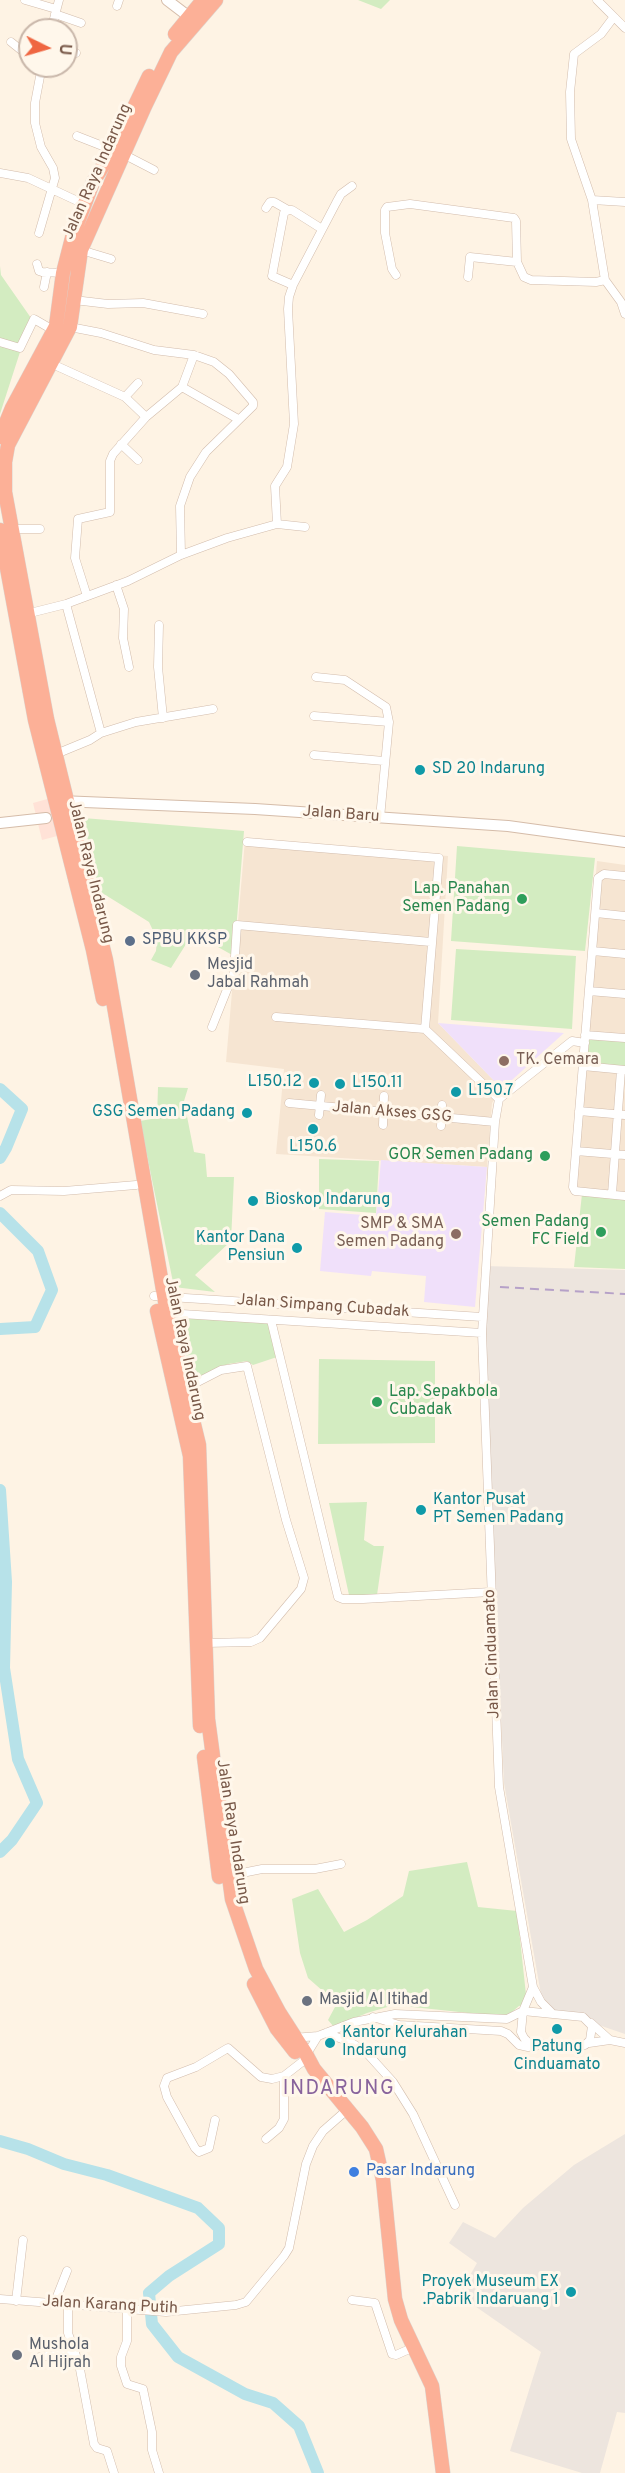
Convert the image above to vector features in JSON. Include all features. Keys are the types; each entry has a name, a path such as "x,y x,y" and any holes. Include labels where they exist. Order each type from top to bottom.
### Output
{"highway":[{"name":"Jalan Raya Indarung","path":"203,0 188,16 153,67 118,153 81,250 70,327 7,450 5,492 6,530 22,615 56,754 61,812 98,971 136,1185 189,1447 206,1643 208,1719 224,1877"},
{"name":"Jalan Raya Indarung","path":"0,437 12,408 53,330 72,238 93,182 118,153 171,52 216,0"},
{"name":"Jalan Raya Indarung","path":"6,530 1,545 6,593 22,615 35,720 106,960 160,1303 191,1386 200,1454 196,1534 199,1716 224,1877 250,1954 289,2039 348,2109 370,2139 378,2157 383,2180 395,2299 401,2320 432,2386 443,2473"}],"street":[{"path":"25,0 81,23"},
{"path":"54,18 59,0"},
{"path":"167,0 188,16"},
{"path":"597,0 625,28"},
{"path":"613,18 601,34 577,50 572,64 571,139 592,200 605,280 621,302 625,314"},
{"path":"11,42 18,48"},
{"path":"39,233 55,172 41,147 34,113 40,78"},
{"path":"77,136 154,170"},
{"path":"0,173 28,178 86,205"},
{"path":"277,524 275,486 288,460 294,424 288,309 293,285 341,194 352,186"},
{"path":"592,200 625,202"},
{"path":"266,208 270,202 274,202 322,229"},
{"path":"396,275 392,269 385,232 385,210 387,207 410,204 513,218 516,221 518,262 524,277 531,280 596,282 605,280"},
{"path":"288,210 284,213 272,276 293,285"},
{"path":"81,250 111,260"},
{"path":"468,277 470,257 518,262"},
{"path":"37,264 39,271 63,273"},
{"path":"44,287 47,272"},
{"path":"74,300 108,304 150,303 203,314"},
{"path":"0,342 20,348 34,319 53,330"},
{"path":"70,327 101,333 154,350 194,356 214,362 229,374 253,402 253,406 206,452 184,489 179,524 181,555"},
{"path":"87,596 75,558 78,519 110,512 110,461 121,444 146,417 182,387 194,356"},
{"path":"50,363 125,397 146,417"},
{"path":"125,397 138,383"},
{"path":"182,387 238,419"},
{"path":"121,444 138,460"},
{"path":"22,615 66,604 226,538 277,524 305,527"},
{"path":"6,530 40,529"},
{"path":"116,585 124,609 123,638 129,667"},
{"path":"66,604 101,733"},
{"path":"159,625 158,667 163,718"},
{"path":"316,678 345,681 386,707 389,722 380,818"},
{"path":"56,754 101,733 136,722 213,709"},
{"path":"314,716 389,722"},
{"path":"314,755 384,761"},
{"name":"Jalan Baru","path":"0,823 61,812 380,818 508,826 625,842"},
{"path":"247,842 436,857 440,861 425,1029"},
{"path":"625,876 600,875 573,1190 625,1196"},
{"path":"596,913 625,916"},
{"path":"212,1027 234,972 237,925 431,942"},
{"path":"592,951 625,954"},
{"path":"589,991 625,994"},
{"path":"276,1017 425,1029 499,1099 572,1041 625,1038 625,1032"},
{"path":"583,1066 623,1070 621,1115 612,1194"},
{"path":"319,1110 321,1095"},
{"path":"383,1125 384,1096"},
{"name":"Jalan Cinduamato","path":"499,1099 495,1122 482,1317 491,1592 499,1787 534,1987"},
{"name":"Jalan Akses GSG","path":"289,1103 319,1110 384,1111 495,1122"},
{"path":"441,1126 442,1105"},
{"path":"579,1112 621,1115"},
{"path":"576,1151 625,1155"},
{"path":"0,1196 11,1190 64,1191 136,1185"},
{"name":"Jalan Simpang Cubadak","path":"160,1303 315,1306 482,1317"},
{"name":"Jalan Simpang Cubadak","path":"160,1303 271,1320 482,1333"},
{"path":"315,1306 315,1322"},
{"path":"271,1320 338,1597 363,1599 491,1592"},
{"path":"191,1386 221,1370 243,1365 249,1368 286,1520 304,1578 301,1589 260,1638 246,1643 206,1643"},
{"path":"224,1877 262,1869 315,1869 341,1864"},
{"path":"534,1987 523,2011 520,2026 526,2041 540,2045"},
{"path":"534,1987 541,2002 552,2013"},
{"path":"289,2039 322,2035 373,2017 395,2014 499,2020 513,2017 523,2011 579,2016 590,2022 610,2040"},
{"path":"439,2027 440,2016"},
{"path":"373,2017 393,2024 501,2031 523,2046 578,2047 610,2040 625,2043"},
{"path":"589,2043 592,2031 590,2022"},
{"path":"214,2120 209,2148 199,2152 165,2091 167,2078 196,2067 228,2048 261,2077 272,2079 284,2076 307,2062 322,2035"},
{"path":"322,2035 350,2042 365,2051 393,2082 413,2114 455,2205"},
{"path":"266,2139 279,2128 284,2119 284,2076"},
{"name":"Jalan Karang Putih","path":"0,2300 166,2312 246,2302 285,2256 289,2248 306,2164 313,2146 323,2131 348,2109"},
{"path":"16,2301 23,2240"},
{"path":"54,2304 66,2271"},
{"path":"352,2300 375,2303 392,2354 396,2355 414,2347"},
{"path":"68,2306 68,2333 75,2352 94,2444 97,2448 107,2451 114,2473"},
{"path":"129,2310 127,2341 121,2357 121,2366 127,2384 143,2389 152,2432 152,2450 159,2473"},
{"path":"40,2357 75,2352"}],"shaded area":[{"path":"51,798 61,835 42,840 33,803"},
{"path":"245,840 448,856 438,1023 502,1089 492,1103 487,1167 276,1154 284,1069 226,1062"},
{"path":"597,861 625,865 625,1198 570,1192"},
{"name":"TK. Cemara","path":"438,1023 564,1033 502,1089"},
{"path":"381,1160 487,1167 475,1307 424,1302 426,1276 372,1271 371,1276 320,1271 325,1212 376,1216"},
{"path":"485,1266 625,1270 625,2034 543,2006 504,1783 483,1330"},
{"path":"625,2134 625,2413 617,2412 600,2473 582,2473 510,2451 541,2352 459,2295 477,2263 449,2243 463,2222 495,2238 523,2208 574,2165"}],"green space":[{"path":"358,0 390,0 381,9"},
{"path":"0,266 1,275 31,318 0,414"},
{"path":"83,818 244,831 234,956 193,933 171,968 151,960 156,951 157,939 149,922 99,891"},
{"name":"Lap. Panahan Semen Padang","path":"457,846 595,858 585,951 451,941"},
{"path":"456,949 576,956 572,1029 451,1020"},
{"path":"589,1038 625,1042 625,1068 586,1063"},
{"path":"158,1087 188,1088 184,1101 194,1152 205,1154 207,1177 234,1177 231,1241 195,1275 215,1292 174,1287 140,1121 157,1118"},
{"path":"319,1159 379,1161 376,1213 319,1209"},
{"name":"Semen Padang FC Field","path":"582,1194 625,1198 625,1269 574,1267"},
{"path":"177,1312 269,1319 277,1357 253,1365 247,1361 228,1364 192,1382"},
{"name":"Lap. Sepakbola Cubadak","path":"319,1359 435,1361 435,1443 318,1444"},
{"path":"367,1502 364,1540 374,1546 384,1546 377,1595 349,1595 329,1503"},
{"path":"467,1862 478,1907 517,1911 527,2004 519,2006 506,2017 394,2005 334,2027 328,2020 335,2007 324,1992 308,1978 300,1953 292,1899 318,1889 344,1932 403,1896 409,1871"}],"waterway":[{"path":"0,1089 22,1109 0,1158"},
{"path":"0,1213 38,1251 52,1290 35,1327 0,1329"},
{"path":"0,1490 6,1582 4,1668 18,1759 37,1803 12,1840 0,1852"},
{"path":"0,2141 28,2149 64,2164 107,2175 198,2208 219,2228 219,2244 169,2276 149,2293 152,2324 178,2357 245,2394 273,2403 299,2426 318,2473"}],"railway":[{"path":"500,1287 625,1294"}],"place":[{"name":"SD 20 Indarung","path":"420,770"},
{"name":"Lap. Panahan Semen Padang","path":"522,899"},
{"name":"SPBU KKSP","path":"130,941"},
{"name":"Mesjid Jabal Rahmah","path":"195,975"},
{"name":"TK. Cemara","path":"504,1061"},
{"name":"L150.12","path":"314,1083"},
{"name":"L150.11","path":"340,1084"},
{"name":"L150.7","path":"456,1092"},
{"name":"GSG Semen Padang","path":"247,1113"},
{"name":"L150.6","path":"313,1129"},
{"name":"GOR Semen Padang","path":"545,1156"},
{"name":"Bioskop Indarung","path":"253,1201"},
{"name":"Semen Padang FC Field","path":"601,1232"},
{"name":"SMP & SMA Semen Padang","path":"456,1234"},
{"name":"Kantor Dana Pensiun","path":"297,1248"},
{"name":"Lap. Sepakbola Cubadak","path":"377,1402"},
{"name":"Kantor Pusat PT Semen Padang","path":"421,1510"},
{"name":"Masjid Al Itihad","path":"307,2001"},
{"name":"Patung Cinduamato","path":"557,2029"},
{"name":"Kantor Kelurahan Indarung","path":"330,2043"},
{"name":"Pasar Indarung","path":"354,2172"},
{"name":"Proyek Museum EX .Pabrik Indaruang 1","path":"571,2292"},
{"name":"Mushola Al Hijrah","path":"17,2355"}],"district":[{"name":"INDARUNG","path":"339,2090"}]}
